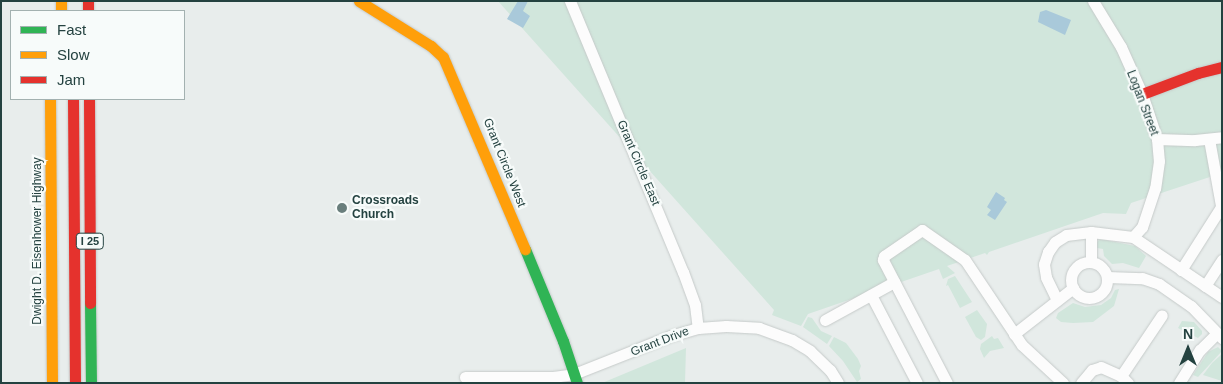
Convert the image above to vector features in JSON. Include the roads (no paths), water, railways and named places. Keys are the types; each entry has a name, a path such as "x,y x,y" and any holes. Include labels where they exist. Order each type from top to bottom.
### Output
{"main road":[{"name":"Grant Circle West","path":"359,1 431,46 450,70 557,327 575,379"},
{"path":"1142,94 1207,70 1222,67"},
{"name":"Dwight D. Eisenhower Highway","path":"50,100 52,383"},
{"path":"62,100 64,383"},
{"path":"73,100 75,383"},
{"name":"I 25","path":"89,100 91,383"}],"street":[{"name":"Grant Circle East","path":"570,1 683,272 695,305 698,328"},
{"name":"Logan Street","path":"1093,1 1117,38 1142,94 1156,139 1159,161 1155,188 1142,227 1133,237"},
{"path":"1156,139 1209,139 1222,137"},
{"path":"1181,270 1222,209 1219,178 1209,139"},
{"path":"948,383 885,266 884,256 922,230 965,260 1022,345 1063,383"},
{"path":"1091,232 1091,262"},
{"path":"1057,300 1046,277 1044,264 1048,252 1055,242 1066,235 1091,232 1133,237 1222,297"},
{"path":"1205,286 1222,260"},
{"path":"1091,262 1103,268 1108,277 1104,292 1095,297 1085,298 1073,288 1073,272 1080,264 1091,262"},
{"path":"1108,277 1142,278 1159,284 1191,306 1219,336 1200,350 1179,383"},
{"path":"825,320 894,282"},
{"path":"1014,334 1073,288"},
{"path":"871,295 917,383"},
{"path":"1082,383 1092,370 1101,367 1125,380 1162,315"},
{"name":"Grant Drive","path":"472,379 553,377 575,379 670,336 698,328 759,328 775,332 810,351 830,370 838,383"}],"water":[{"path":"518,1 528,1 523,11 530,16 523,28 507,19"},
{"path":"1046,10 1071,20 1065,35 1038,22 1040,12"},
{"path":"996,192 1005,198 1004,200 1007,202 995,220 987,215 991,210 987,207"}],"place":[{"name":"Crossroads Church","path":"342,208"}]}
